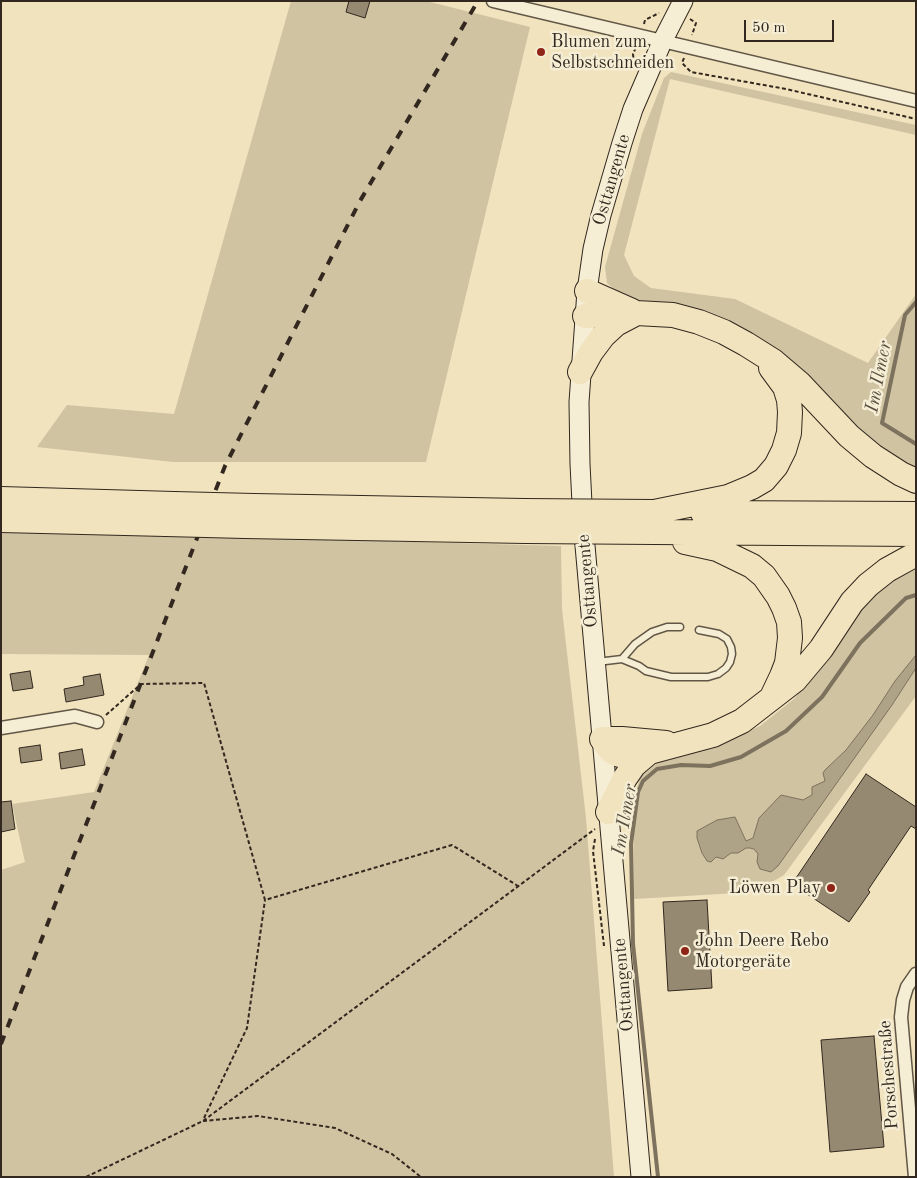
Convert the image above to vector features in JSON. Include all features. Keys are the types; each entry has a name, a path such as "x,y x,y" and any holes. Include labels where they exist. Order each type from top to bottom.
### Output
{"highway":[{"path":"588,292 636,313"},
{"path":"580,372 603,336 616,324 636,313"},
{"path":"585,316 636,313 673,316 699,322 724,332 773,361 800,384 850,436 873,456 916,481"},
{"path":"525,521 578,532 633,538 728,498 764,480 776,466 784,450 789,433 789,400 785,387 778,376 746,344"},
{"path":"1,500 170,514 525,521 654,528 916,534"},
{"path":"1,520 170,514"},
{"path":"654,528 916,514"},
{"path":"654,528 690,543 732,556 752,566 772,586 789,622 790,638 789,651 782,676 768,702"},
{"path":"602,739 612,751 621,756 647,754 724,731 742,721 794,680 807,666 852,602 868,585 887,570 916,554"},
{"path":"602,739 622,738 677,744"},
{"path":"603,820 625,778 647,754"}],"main road":[{"name":"Osttangente","path":"641,1177 603,820 602,739 580,464 580,372 593,249 610,180 633,109 662,42 683,1"}],"street":[{"path":"493,1 916,101"},
{"path":"1,728 75,716 97,722"},
{"name":"Porschestraße","path":"915,1177 901,1017 907,987 916,974"}],"lane":[{"path":"622,659 635,644 652,632 666,627 680,627"},
{"path":"595,662 622,659 646,671 671,677 708,677 718,674 730,662 731,647 727,640 719,634 699,630"}],"path":[{"path":"640,37 646,20 657,15 662,10"},
{"path":"97,722 141,684 204,683 265,900 247,1028 203,1121"},
{"path":"86,1177 203,1121 518,886 603,820"},
{"path":"265,900 452,845 518,886"},
{"path":"203,1121 258,1116 335,1128 392,1154 421,1177"}],"shaded area":[{"path":"291,1 426,1 530,27 426,462 173,462 37,447 67,405 174,414"},
{"path":"671,72 916,125 916,135 670,79 624,255 634,276 651,288 735,299 868,363 916,294 916,474 703,317 634,300 617,292 607,283 605,267 642,134 664,78"},
{"path":"1,530 561,546 562,609 586,818 614,1177 1,1177 1,870 25,862 12,804 94,792 149,655 1,654"},
{"path":"916,567 916,696 784,875 755,892 634,899 633,805 640,777 660,761 713,748 760,726 795,698 867,599 896,575"},
{"path":"916,655 916,668 892,705 778,866 771,872 760,869 757,862 758,854 754,849 750,848 746,848 738,853 731,853 723,859 716,857 711,862 707,861 697,838 697,831 717,820 735,817 746,841 753,838 759,818 781,795 803,800 812,795 812,787 825,781 823,773 825,770 846,750"}],"building":[{"path":"349,1 370,1 365,18 346,12"},
{"path":"30,671 33,688 13,691 10,674"},
{"path":"100,674 104,695 66,702 64,689 84,685 83,677"},
{"path":"40,745 42,760 21,763 19,748"},
{"path":"82,749 85,765 61,769 59,753"},
{"path":"866,774 916,807 916,829 911,826 849,922 792,884"},
{"path":"11,801 15,829 1,832 1,802"},
{"path":"707,900 712,988 668,991 663,902"},
{"path":"874,1036 884,1147 830,1152 821,1040"}],"waterway":[{"name":"Im Ilmer","path":"916,302 905,315 882,423 916,444"},
{"name":"Im Ilmer","path":"658,1177 633,944 631,844 638,792 643,781 657,769 681,765 710,766 741,757 786,731 822,697 860,643 906,598 916,595"}],"railway":[{"path":"1,1044 225,466 360,201 478,1"}],"place":[{"name":"Blumen zum Selbstschneiden","path":"541,52"},
{"name":"Löwen Play","path":"831,888"},
{"name":"John Deere Rebo Motorgeräte","path":"685,951"}]}
